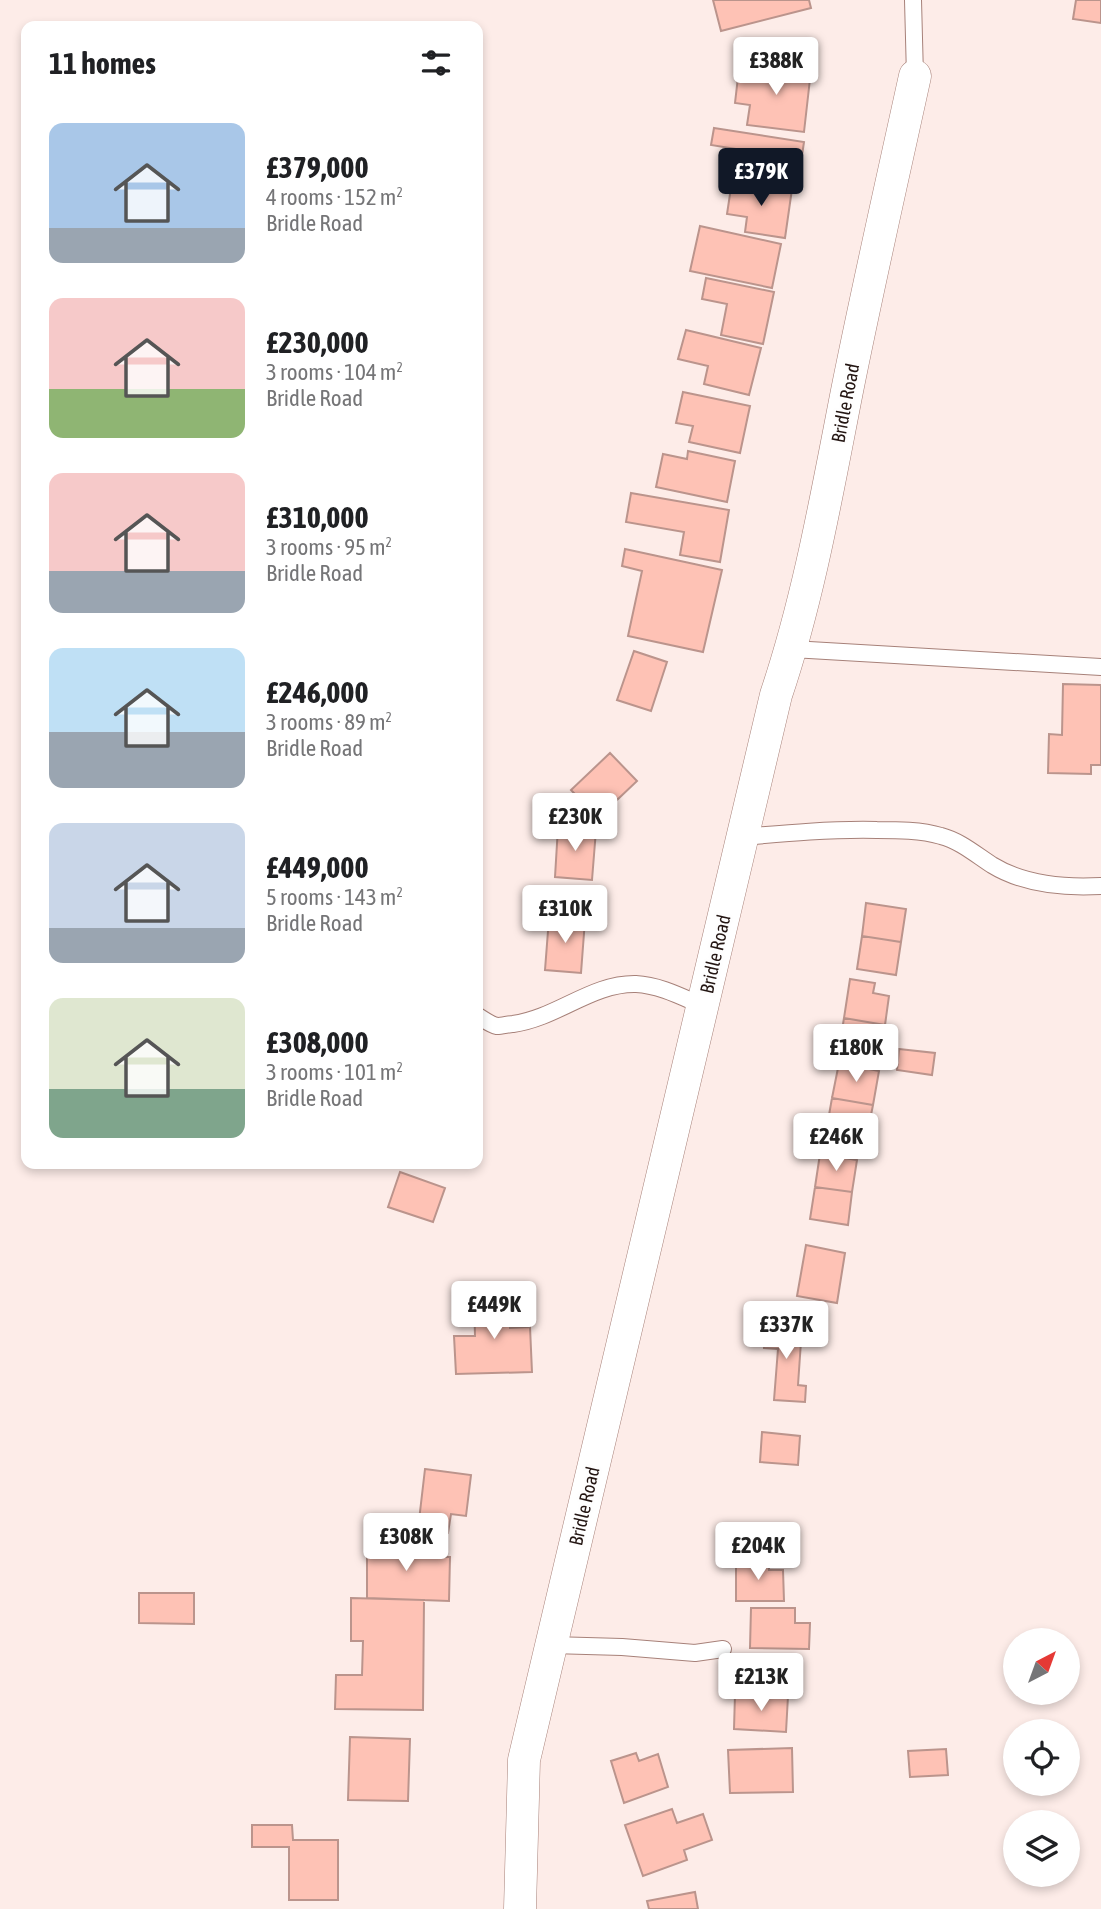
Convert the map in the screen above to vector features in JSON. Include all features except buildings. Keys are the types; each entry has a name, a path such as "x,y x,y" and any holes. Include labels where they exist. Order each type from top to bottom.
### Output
{"street":[{"name":"Bridle Road","path":"520,1909 524,1760 776,695 792,649 915,76"}],"lane":[{"name":"Bridle Road","path":"913,0 915,76"},
{"path":"792,649 1101,667"},
{"path":"743,837 863,830 901,830 940,835 1021,878 1053,884 1101,886"},
{"path":"483,1019 497,1026 525,1022 617,985 638,984 680,995 703,1006"},
{"path":"551,1645 695,1653 723,1649"}]}
